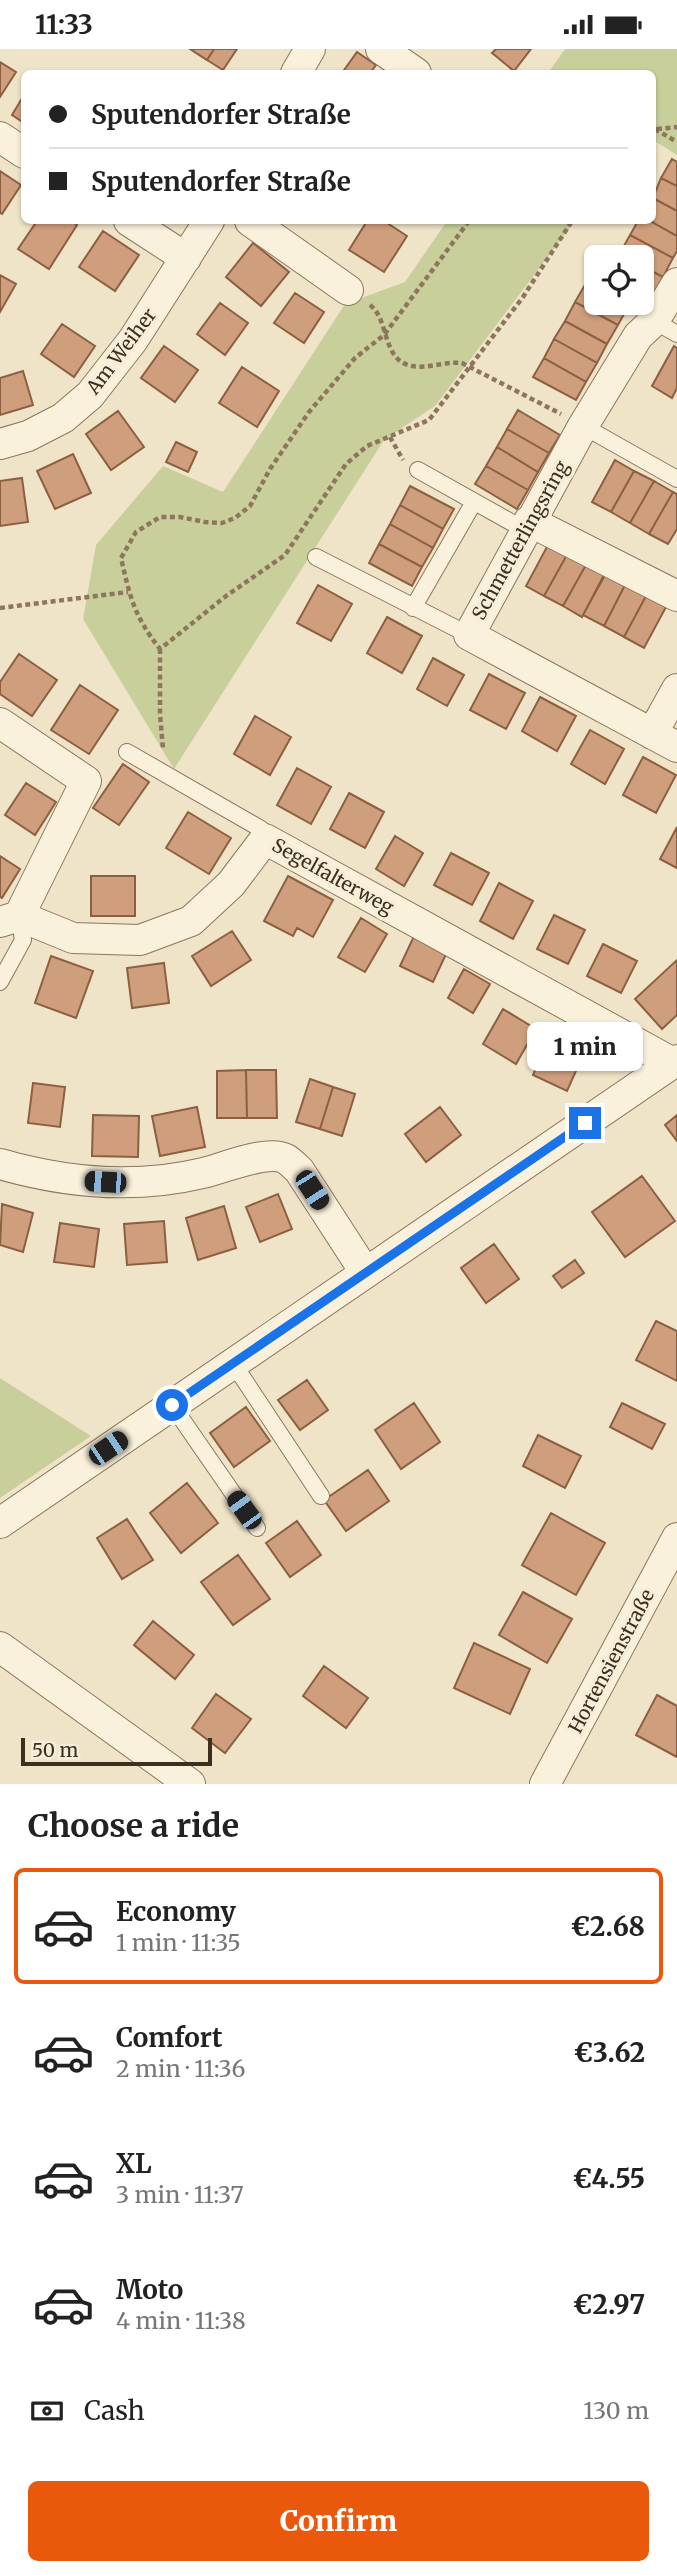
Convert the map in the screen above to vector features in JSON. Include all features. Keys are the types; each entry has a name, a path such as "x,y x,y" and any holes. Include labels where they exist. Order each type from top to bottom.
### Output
{"street":[{"path":"381,49 412,70"},
{"path":"0,137 21,151"},
{"path":"133,224 186,258"},
{"name":"Am Weiher","path":"0,444 28,436 64,418 90,395 132,340 207,224"},
{"path":"254,224 348,290"},
{"name":"Schmetterlingsring","path":"664,740 469,635 527,525 638,336 666,328 677,283"},
{"path":"527,525 677,596"},
{"path":"664,740 677,689"},
{"path":"0,723 86,781 10,919"},
{"name":"Segelfalterweg","path":"10,919 73,938 140,940 191,921 231,884 265,839 675,1062"},
{"path":"0,1523 675,1062"},
{"path":"0,1164 38,1175 128,1183 183,1178 264,1156 285,1158 299,1170 366,1272"},
{"name":"Hortensienstraße","path":"545,1784 677,1538"},
{"path":"2,1655 190,1784"}],"lane":[{"path":"583,426 677,479"},
{"path":"418,470 474,502 527,525"},
{"path":"413,608 474,502"},
{"path":"316,557 469,635"},
{"path":"127,752 261,829 265,839"},
{"path":"0,982 23,940 10,919"},
{"path":"233,1363 321,1496"},
{"path":"172,1405 257,1528"}],"path":[{"path":"656,129 677,127"},
{"path":"656,130 677,142"},
{"path":"166,775 160,714 160,649 139,618 128,592 121,558 136,532 160,517 222,523 235,518 250,506 270,469 309,412 355,358 384,335 467,224"},
{"path":"160,649 226,596 285,555 346,464 367,446 429,420 523,296 570,224"},
{"path":"384,335 397,359 412,366 451,362 470,367 583,426"},
{"path":"0,608 128,592"}],"green space":[{"path":"565,49 677,49 677,155 656,142 656,70 550,70"},
{"path":"445,224 573,224 435,406 384,440 174,769 83,619 96,545 163,466 223,492 345,304 405,282"},
{"path":"0,1378 91,1436 0,1498"}],"building":[{"path":"190,49 214,49 207,60"},
{"path":"214,49 237,49 223,70 207,60"},
{"path":"496,49 531,49 515,70 492,53"},
{"path":"357,52 376,65 372,70 344,70"},
{"path":"0,62 16,72 0,97"},
{"path":"21,100 21,121 12,115"},
{"path":"672,159 677,162 677,186 661,178"},
{"path":"0,171 21,185 2,214 0,213"},
{"path":"661,178 677,186 677,211 656,200"},
{"path":"656,200 677,211 677,236 655,224"},
{"path":"35,224 77,225 49,269 18,249"},
{"path":"365,224 389,224 407,236 384,272 349,250"},
{"path":"636,224 655,224 677,236 677,251 673,258 654,248 654,245 630,235"},
{"path":"103,231 139,255 115,291 79,267"},
{"path":"630,235 649,245 624,245"},
{"path":"253,243 289,272 261,306 226,277"},
{"path":"654,248 673,258 663,277 654,272"},
{"path":"654,272 663,277 654,294"},
{"path":"0,275 16,284 0,312"},
{"path":"584,286 584,307 575,302"},
{"path":"295,293 324,312 304,343 274,323"},
{"path":"575,302 584,307 584,315 599,315 618,325 607,344 565,321"},
{"path":"220,303 248,323 225,355 197,334"},
{"path":"599,315 624,315 618,325"},
{"path":"565,321 607,344 597,363 554,339"},
{"path":"62,324 95,346 74,377 41,354"},
{"path":"554,339 597,363 586,382 544,358"},
{"path":"164,346 198,370 175,402 141,378"},
{"path":"674,346 677,348 677,388 672,398 652,386"},
{"path":"544,358 586,382 576,400 533,377"},
{"path":"242,367 279,391 257,427 219,403"},
{"path":"23,371 33,405 0,415 0,378"},
{"path":"518,410 560,435 549,453 507,429"},
{"path":"118,411 144,447 111,470 86,434"},
{"path":"507,429 549,453 538,472 497,447"},
{"path":"176,442 197,452 188,472 166,462"},
{"path":"497,447 538,472 528,490 486,466"},
{"path":"73,454 91,493 55,509 37,471"},
{"path":"615,460 634,471 611,512 592,502"},
{"path":"486,466 528,490 517,509 475,484"},
{"path":"634,471 654,481 630,523 611,512"},
{"path":"22,478 28,522 0,526 0,481"},
{"path":"654,481 673,492 649,534 630,523"},
{"path":"410,486 454,509 443,529 400,505"},
{"path":"673,492 677,494 677,529 668,544 649,534"},
{"path":"400,505 443,529 433,548 390,524"},
{"path":"390,524 433,548 422,567 379,544"},
{"path":"549,543 568,553 544,596 526,586"},
{"path":"379,544 422,567 412,586 369,563"},
{"path":"568,553 587,563 563,606 544,596"},
{"path":"587,563 605,573 582,617 563,606"},
{"path":"605,575 625,585 604,626 583,615"},
{"path":"318,585 352,604 331,641 297,623"},
{"path":"625,585 646,596 624,637 604,626"},
{"path":"646,596 666,607 644,648 624,637"},
{"path":"387,617 422,636 402,673 367,653"},
{"path":"19,654 57,680 32,716 0,694 0,682"},
{"path":"433,658 464,675 447,706 417,689"},
{"path":"489,674 525,693 506,729 470,710"},
{"path":"80,685 118,710 89,754 51,730"},
{"path":"540,697 576,716 557,751 522,731"},
{"path":"255,716 291,737 270,775 234,754"},
{"path":"590,730 624,749 605,784 571,764"},
{"path":"643,757 676,775 656,813 623,795"},
{"path":"123,764 149,782 119,825 93,808"},
{"path":"297,768 331,787 311,824 277,805"},
{"path":"26,783 56,802 35,835 5,815"},
{"path":"349,793 384,812 365,848 330,829"},
{"path":"188,812 231,838 209,874 166,848"},
{"path":"677,827 677,868 660,859"},
{"path":"395,836 423,853 404,886 376,869"},
{"path":"451,853 489,873 472,905 434,885"},
{"path":"0,856 20,869 2,898 0,897"},
{"path":"91,876 135,876 135,916 91,916"},
{"path":"288,876 333,900 313,937 297,928 293,936 264,921"},
{"path":"499,883 533,901 513,939 480,921"},
{"path":"554,915 585,930 568,964 537,949"},
{"path":"361,918 387,934 365,972 338,957"},
{"path":"232,931 251,960 211,986 192,956"},
{"path":"414,936 447,952 433,982 400,966"},
{"path":"603,944 637,961 621,993 587,976"},
{"path":"51,956 93,971 76,1018 35,1003"},
{"path":"677,960 677,1015 662,1029 635,999"},
{"path":"164,963 169,1003 132,1008 127,968"},
{"path":"464,969 490,984 473,1013 448,998"},
{"path":"503,1009 536,1029 516,1064 483,1044"},
{"path":"549,1037 584,1053 567,1091 533,1075"},
{"path":"246,1070 276,1070 277,1118 247,1118"},
{"path":"246,1070 247,1118 217,1118 217,1071"},
{"path":"310,1079 333,1087 320,1129 296,1122"},
{"path":"33,1083 65,1087 60,1127 28,1123"},
{"path":"333,1087 355,1094 342,1136 320,1129"},
{"path":"197,1107 205,1147 160,1156 152,1116"},
{"path":"440,1107 461,1135 426,1162 405,1134"},
{"path":"93,1115 139,1116 138,1157 92,1156"},
{"path":"677,1115 677,1141 665,1125"},
{"path":"642,1176 675,1221 625,1257 592,1212"},
{"path":"278,1194 292,1229 260,1242 246,1207"},
{"path":"2,1204 33,1213 23,1252 0,1245"},
{"path":"224,1206 236,1248 198,1260 186,1218"},
{"path":"164,1221 167,1262 127,1265 124,1224"},
{"path":"60,1223 99,1229 94,1267 54,1262"},
{"path":"494,1244 519,1279 486,1303 461,1268"},
{"path":"575,1260 584,1273 562,1288 553,1276"},
{"path":"656,1321 677,1331 677,1381 636,1360"},
{"path":"307,1380 328,1410 300,1430 278,1400"},
{"path":"414,1403 440,1442 401,1469 375,1430"},
{"path":"622,1403 665,1424 652,1449 610,1427"},
{"path":"246,1407 270,1441 234,1467 210,1433"},
{"path":"538,1435 581,1456 565,1488 523,1466"},
{"path":"368,1470 389,1501 346,1531 324,1500"},
{"path":"187,1483 218,1523 181,1553 150,1513"},
{"path":"551,1513 605,1543 576,1595 522,1565"},
{"path":"127,1519 153,1560 122,1579 97,1538"},
{"path":"297,1521 321,1555 290,1577 266,1543"},
{"path":"238,1555 270,1599 233,1625 201,1582"},
{"path":"523,1592 572,1619 547,1663 499,1635"},
{"path":"153,1621 194,1655 175,1679 134,1645"},
{"path":"474,1643 530,1669 510,1714 454,1688"},
{"path":"324,1666 368,1698 346,1728 303,1696"},
{"path":"216,1694 251,1719 225,1753 192,1728"},
{"path":"657,1695 677,1706 677,1757 636,1735"}],"route":[{"path":"172,1405 585,1123"}]}
